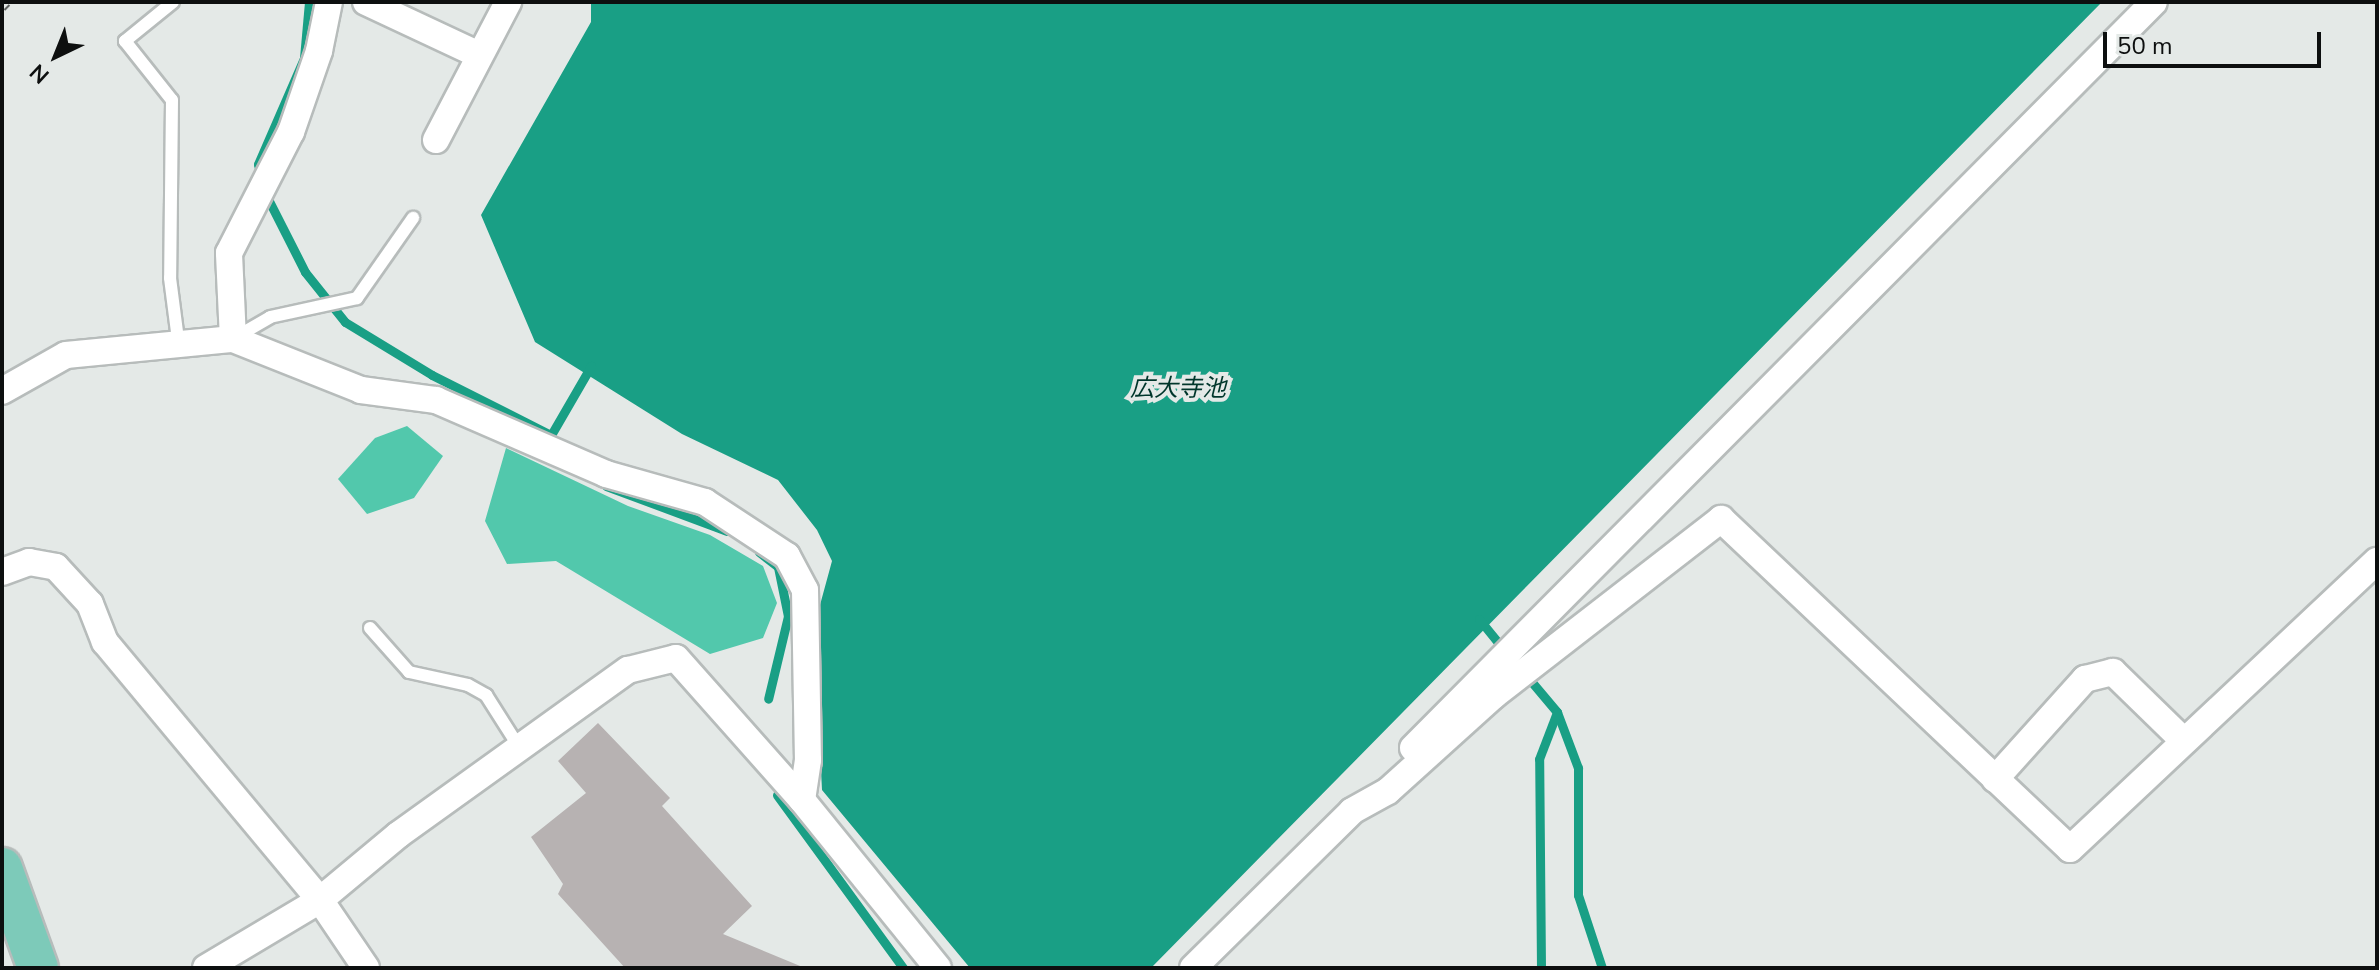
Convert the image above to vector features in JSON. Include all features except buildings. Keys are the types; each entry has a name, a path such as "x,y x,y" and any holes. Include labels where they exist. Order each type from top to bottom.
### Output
{"main road":[{"path":"2,868 38,968"}],"street":[{"path":"233,339 229,253 248,207 269,183 319,51 329,2"},
{"path":"366,2 479,55"},
{"path":"436,140 508,2"},
{"path":"1193,968 1352,811 1551,603 2154,2"},
{"path":"2,391 66,355 144,352 178,340 233,339 361,390 436,400 606,474 705,502 776,547 805,590 802,800"},
{"path":"1352,811 1388,791 1493,696 1721,519 2070,849 2377,561"},
{"path":"2,572 29,562 56,567 90,604 105,642 320,900 366,968"},
{"path":"206,968 320,900 519,747 628,670 676,658 802,800 938,968"},
{"path":"1995,779 2085,679 2113,672 2184,741"}],"lane":[{"path":"173,2 125,41 172,100 170,278 178,340"},
{"path":"233,339 311,304 357,298 413,218"},
{"path":"370,628 409,672 468,685 486,695 519,747"}],"shaded area":[{"path":"407,426 443,456 414,498 367,514 338,479 375,438"},
{"path":"506,448 628,506 710,535 763,566 777,603 763,638 710,654 556,561 507,564 485,521"}],"water":[{"name":"広大寺池","path":"591,2 2102,2 1151,968 970,968 822,790 814,627 832,561 817,530 778,480 682,434 535,342 481,215 591,22"}],"waterway":[{"path":"261,177 258,164 304,58 309,2"},
{"path":"266,195 305,272 345,322 432,375 551,435 591,366"},
{"path":"606,486 727,531"},
{"path":"759,552 778,567 788,616 768,699"},
{"path":"1479,619 1505,651"},
{"path":"1525,674 1557,712 1578,768 1578,895 1602,968"},
{"path":"1541,968 1539,759 1557,712"},
{"path":"777,795 903,968"}],"railway":[{"path":"2,7 7,2"}]}
